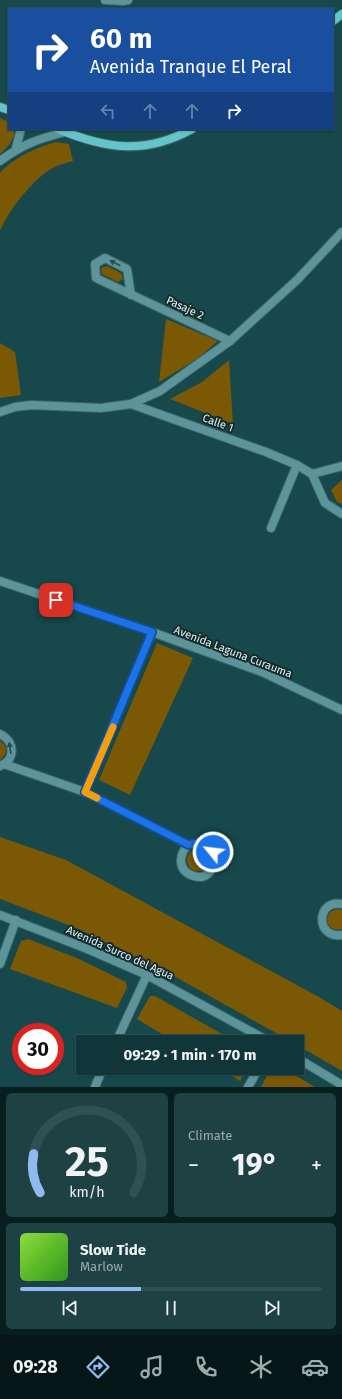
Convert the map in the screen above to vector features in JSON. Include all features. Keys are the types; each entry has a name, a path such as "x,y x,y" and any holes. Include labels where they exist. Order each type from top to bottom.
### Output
{"street":[{"path":"105,0 128,0"},
{"path":"334,20 342,14"},
{"path":"16,148 22,130"},
{"path":"0,160 16,148 62,130 99,144 133,147 167,141 190,130"},
{"path":"2,411 15,407 31,405 101,408 131,404 160,391 230,341 297,280 342,232"},
{"name":"Pasaje 2","path":"132,295 127,269 105,258 95,264 96,278 132,295 230,341"},
{"name":"Calle 1","path":"131,404 266,452 297,465 312,474"},
{"path":"271,528 297,465"},
{"path":"342,466 312,474 325,503 342,514"},
{"name":"Avenida Laguna Curauma","path":"0,581 152,632 262,672 342,710"},
{"path":"85,792 152,632"},
{"path":"0,734 8,740 12,750 8,760 2,765"},
{"path":"2,765 85,792 189,845"},
{"path":"194,842 205,844 213,852 213,867 210,872 205,875 194,876 188,874 181,865 181,854 184,848 189,845 194,842"},
{"path":"342,904 334,904 330,906 326,909 322,918 324,928 327,932 337,936 342,935"},
{"name":"Avenida Surco del Agua","path":"0,915 16,920 147,975 257,1035"},
{"path":"0,964 16,920"},
{"path":"119,1035 147,975"},
{"path":"304,1062 342,1085"},
{"path":"94,1087 100,1075"},
{"path":"248,1087 255,1075"}],"shaded area":[{"path":"0,118 8,122 8,130 14,130 14,136 0,154"},
{"path":"56,142 69,144 73,161 55,167 39,178 16,204 0,231 0,173 18,158"},
{"path":"107,266 121,273 123,279 118,282 102,274 101,268"},
{"path":"166,319 218,341 197,359 159,382"},
{"path":"0,343 15,352 21,395 0,398"},
{"path":"229,360 233,424 170,399 202,382"},
{"path":"342,480 342,504 337,502 331,490"},
{"path":"157,643 193,658 130,795 99,780"},
{"path":"0,741 6,748 6,753 0,760"},
{"path":"0,837 66,860 319,997 342,1011 342,1071 304,1049 304,1035 279,1035 172,975 79,929 0,899"},
{"path":"198,849 202,850 208,856 208,864 202,870 198,871 194,870 188,864 187,860 188,856 194,850"},
{"path":"337,909 342,910 342,929 338,930 331,928 327,919 330,912"},
{"path":"28,939 77,958 126,982 127,988 117,1008 10,969 21,941"},
{"path":"150,996 155,996 224,1035 163,1035 137,1019"},
{"path":"230,1075 243,1075 240,1081"},
{"path":"267,1075 295,1075 315,1087 261,1087"}],"slow traffic":[{"path":"97,798 85,792 113,727"}],"route":[{"path":"56,600 152,632 85,792 189,845 194,842 205,844 210,847 213,852"}]}
